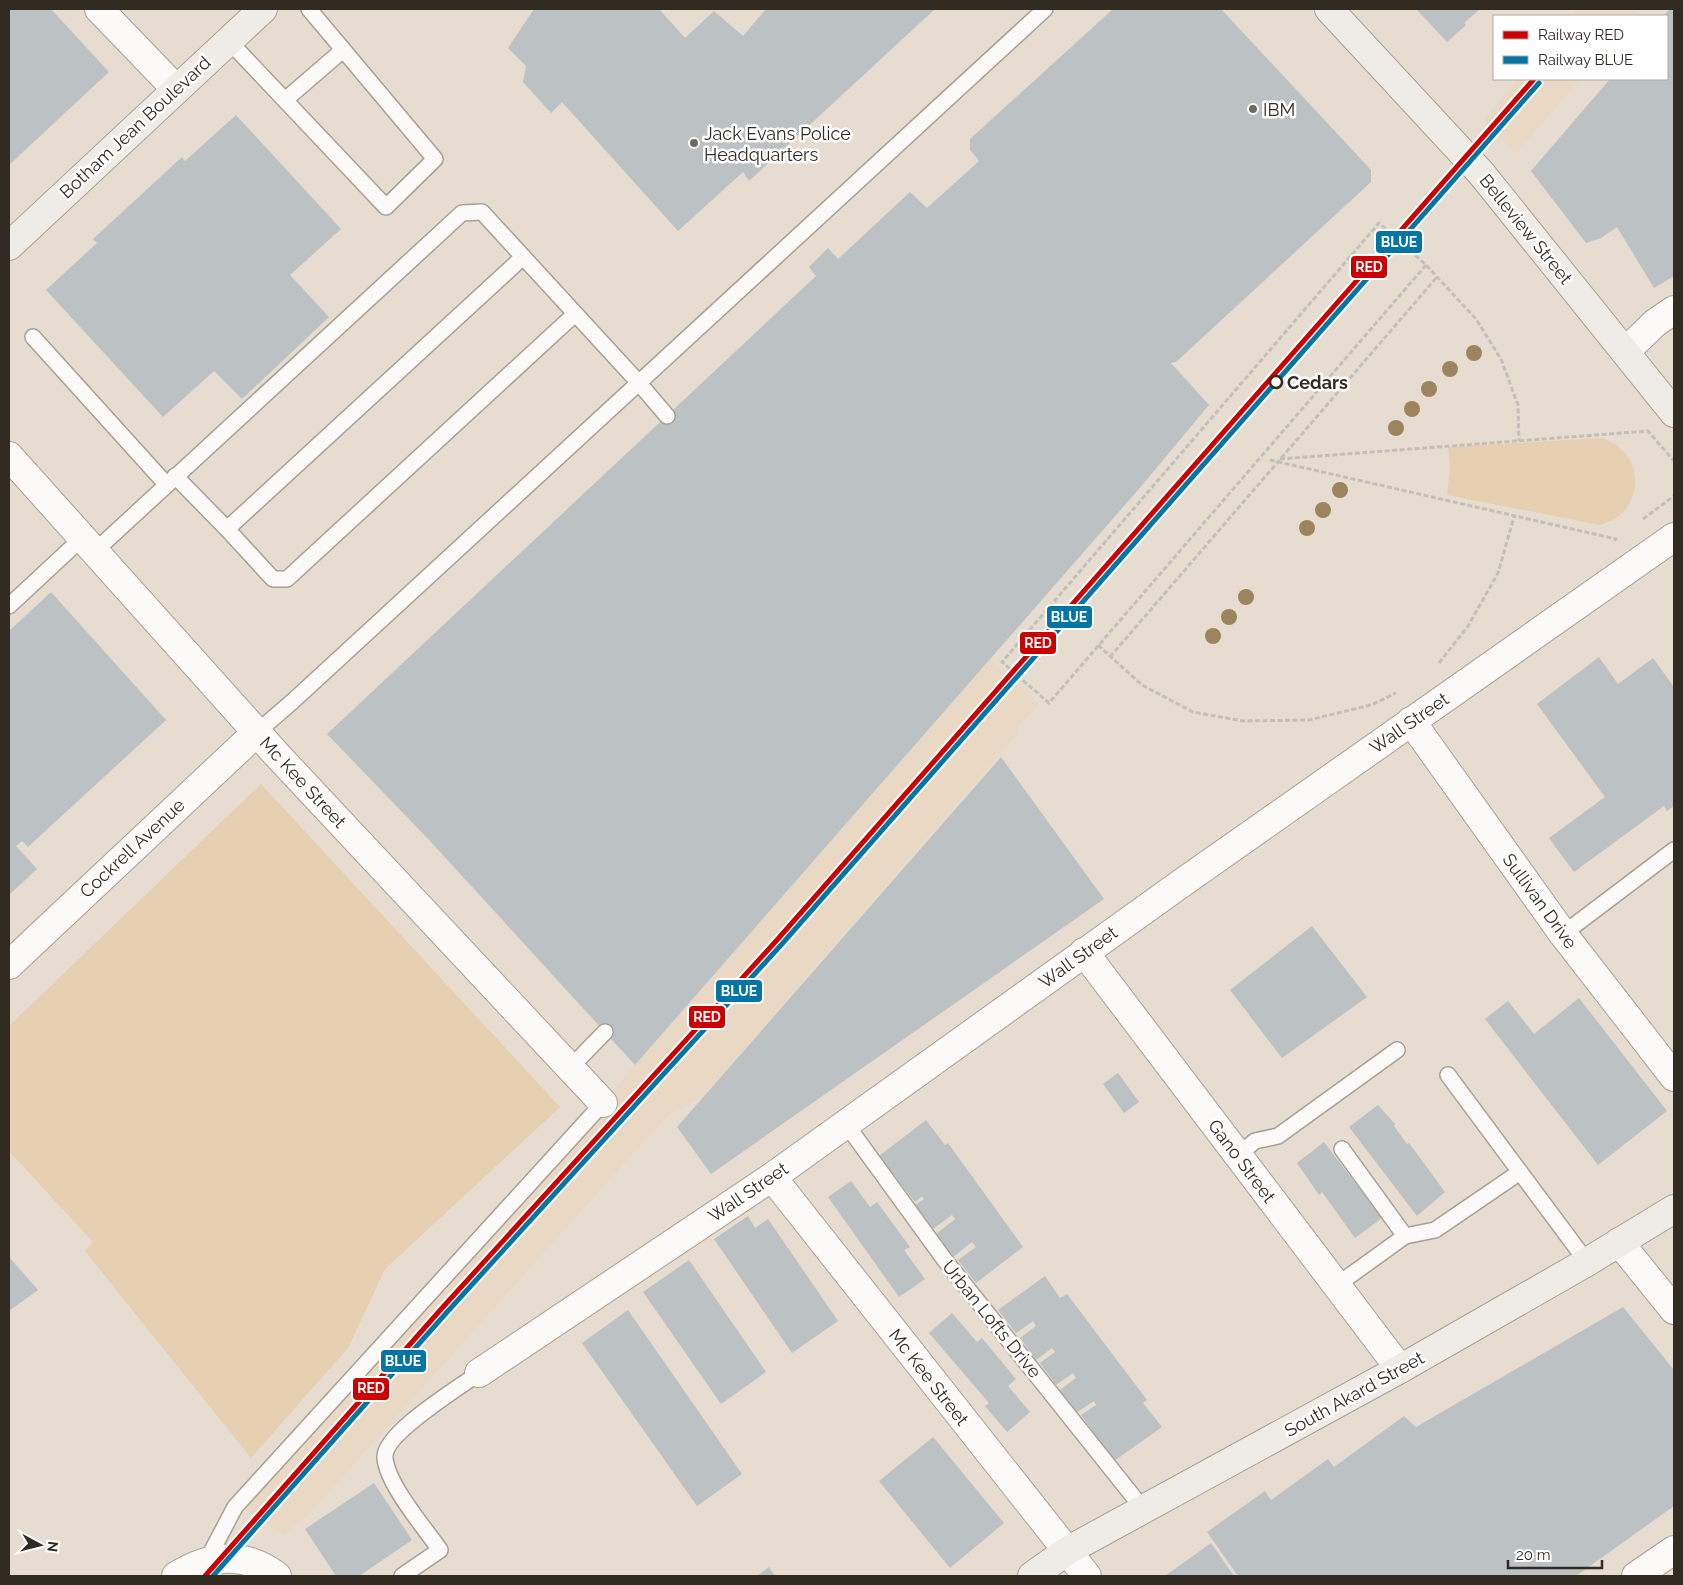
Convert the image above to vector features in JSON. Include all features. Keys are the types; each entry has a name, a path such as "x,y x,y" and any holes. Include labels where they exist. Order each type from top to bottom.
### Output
{"main road":[{"name":"Botham Jean Boulevard","path":"9,246 262,9"},
{"name":"Belleview Street","path":"1329,9 1481,173 1674,414"},
{"name":"South Akard Street","path":"1032,1576 1067,1551 1400,1369 1587,1262 1674,1209"}],"street":[{"path":"99,9 176,89"},
{"path":"1625,352 1655,324 1674,310"},
{"name":"Mc Kee Street","path":"9,458 256,732 603,1103"},
{"name":"Wall Street","path":"479,1373 772,1177 1084,952 1674,537"},
{"name":"Sullivan Drive","path":"1411,722 1563,934 1674,1077"},
{"name":"Cockrell Avenue","path":"9,964 256,732"},
{"name":"Gano Street","path":"1084,952 1400,1369"},
{"name":"Mc Kee Street","path":"772,1177 1088,1576"},
{"path":"1619,1242 1674,1310"},
{"path":"1636,1576 1674,1550"},
{"path":"176,1576 206,1562 221,1559 237,1560 264,1567 277,1576"}],"lane":[{"path":"228,40 386,207 435,158 309,9"},
{"path":"256,732 293,701 1045,9"},
{"path":"285,100 343,50"},
{"path":"9,606 170,480 462,213 482,212 667,416"},
{"path":"226,529 523,257"},
{"path":"34,337 170,480 226,529 273,579 287,579 575,314"},
{"path":"1563,934 1674,850"},
{"path":"570,1068 605,1032"},
{"path":"1238,1156 1255,1141 1278,1136 1397,1050"},
{"path":"1448,1075 1587,1262"},
{"path":"206,1562 234,1508 603,1103"},
{"name":"Urban Lofts Drive","path":"846,1124 944,1259 1144,1510"},
{"path":"1342,1149 1405,1236"},
{"path":"1337,1285 1405,1236 1435,1230 1520,1172"},
{"path":"402,1576 440,1550 390,1479 384,1456 391,1442 408,1424 479,1373"}],"path":[{"path":"1426,265 1049,703 1002,662 1379,223 1426,265 1476,319 1501,359 1518,405 1520,441"},
{"path":"1110,656 1437,277"},
{"path":"1264,454 1270,460 1279,460 1648,431 1674,462"},
{"path":"1279,460 1514,517 1616,539"},
{"path":"1638,523 1674,496"},
{"path":"1438,664 1468,626 1498,573 1514,517"},
{"path":"1608,545 1623,534"},
{"path":"1098,645 1142,685 1193,712 1242,721 1309,720 1371,704 1402,690"}],"shaded area":[{"path":"1577,9 1640,9 1635,15 1572,15"},
{"path":"1517,80 1579,80 1516,154 1484,119"},
{"path":"1602,438 1618,446 1628,457 1632,464 1635,482 1634,491 1627,507 1611,521 1600,525 1447,495 1450,468 1448,447"},
{"path":"990,661 1039,704 1015,730 1018,733 701,1098 668,1116 309,1514 283,1535 244,1509 548,1170 635,1065"},
{"path":"261,784 560,1107 385,1269 348,1348 251,1458 85,1251 93,1242 9,1151 9,1026"}],"building":[{"path":"9,9 51,9 109,72 9,165"},
{"name":"Jack Evans Police Headquarters","path":"534,9 662,9 660,10 685,38 714,11 743,36 766,9 935,9 749,181 743,172 678,231 562,102 551,113 523,82 526,66 508,48"},
{"path":"1113,9 1221,9 1371,170 1371,182 1176,362 1171,363 1209,405 1138,490 635,1065 431,842 327,734 816,276 809,267 828,248 838,259 910,192 927,208 979,161 970,150 970,139"},
{"path":"1416,9 1480,9 1447,42"},
{"path":"1670,9 1674,9 1674,276 1654,288 1617,227 1601,238 1586,243 1531,171 1609,80 1668,80 1668,15 1664,15"},
{"path":"236,115 341,229 290,275 329,317 242,399 214,371 163,417 46,290 97,243 93,239 182,157 185,161"},
{"path":"51,592 166,720 28,847 22,841 16,846 37,869 9,895 9,631"},
{"path":"1599,657 1618,684 1653,658 1674,687 1674,806 1667,811 1664,806 1574,872 1549,838 1605,797 1537,704"},
{"path":"1001,757 1104,899 711,1174 677,1127"},
{"path":"1312,926 1367,997 1282,1058 1230,990"},
{"path":"1579,998 1667,1111 1598,1165 1485,1019 1508,1001 1534,1034"},
{"path":"1118,1073 1139,1102 1124,1113 1103,1084"},
{"path":"1378,1105 1395,1124 1394,1126 1407,1144 1409,1143 1445,1192 1417,1216 1349,1127"},
{"path":"926,1120 945,1145 948,1143 1023,1247 976,1283 958,1260 976,1247 972,1242 953,1257 936,1234 955,1219 952,1215 933,1229 915,1205 924,1199 922,1196 915,1202 879,1156"},
{"path":"1324,1142 1382,1218 1355,1238 1322,1192 1319,1195 1297,1163"},
{"path":"851,1181 870,1207 877,1202 910,1247 904,1250 925,1279 899,1297 828,1197"},
{"path":"748,1216 755,1228 768,1219 838,1321 792,1353 714,1239"},
{"path":"9,1257 38,1290 9,1311"},
{"path":"689,1260 766,1372 721,1404 643,1292"},
{"path":"1045,1276 1060,1298 1067,1294 1147,1400 1143,1403 1162,1427 1114,1461 1081,1415 1096,1405 1094,1401 1076,1413 1060,1390 1076,1378 1073,1373 1056,1385 1040,1363 1055,1352 1052,1348 1036,1360 1020,1338 1036,1326 1033,1321 1016,1333 998,1310"},
{"path":"1623,1307 1674,1370 1674,1506 1576,1576 1238,1576 1207,1532 1265,1491 1271,1500 1328,1459 1334,1467 1404,1416 1416,1427"},
{"path":"628,1310 742,1474 697,1506 582,1343"},
{"path":"952,1313 977,1342 982,1338 1016,1379 1008,1386 1030,1412 1007,1432 985,1406 989,1403 929,1333"},
{"path":"933,1437 1004,1523 950,1568 879,1481"},
{"path":"374,1483 412,1540 359,1576 336,1576 305,1529"},
{"path":"1211,1543 1234,1576 1165,1576"},
{"path":"769,1567 775,1576 757,1576"}],"rail line":[{"name":"RED","path":"205,1576 443,1307 777,940 1533,80"},
{"name":"BLUE","path":"213,1576 448,1311 782,944 1539,83"}],"place":[{"name":"IBM","path":"1253,109"},
{"name":"Jack Evans Police Headquarters","path":"694,143"},
{"name":"Cedars","path":"1276,382"}]}
